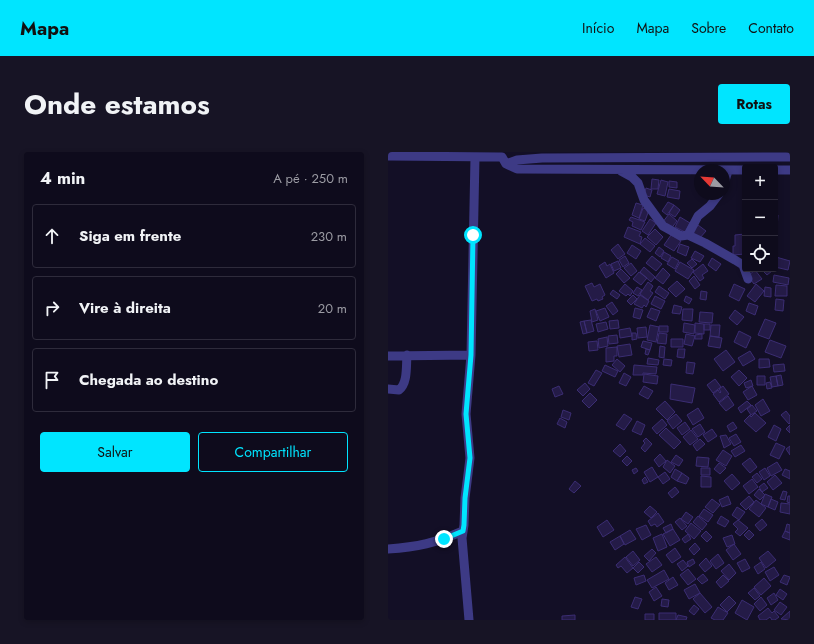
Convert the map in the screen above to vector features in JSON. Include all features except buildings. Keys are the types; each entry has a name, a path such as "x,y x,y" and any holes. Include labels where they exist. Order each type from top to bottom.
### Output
{"street":[{"path":"388,156 475,157 517,160 542,158 790,157"},
{"path":"469,620 463,558 463,531 470,458 466,414 471,355 475,157"},
{"path":"749,157 749,164"},
{"path":"503,158 517,169 694,170"},
{"path":"617,170 632,177 638,183 644,200 663,226 681,236 688,235 705,243 743,265 748,279"},
{"path":"730,170 742,170"},
{"path":"778,170 790,170"},
{"path":"688,235 698,216 714,200"},
{"path":"388,388 399,390 403,386 405,381 407,355"},
{"path":"388,356 471,355"},
{"path":"388,549 430,544 463,531"}],"route":[{"path":"444,539 463,531 464,525 465,498 470,458 470,442 466,414 471,355 473,235"}]}
